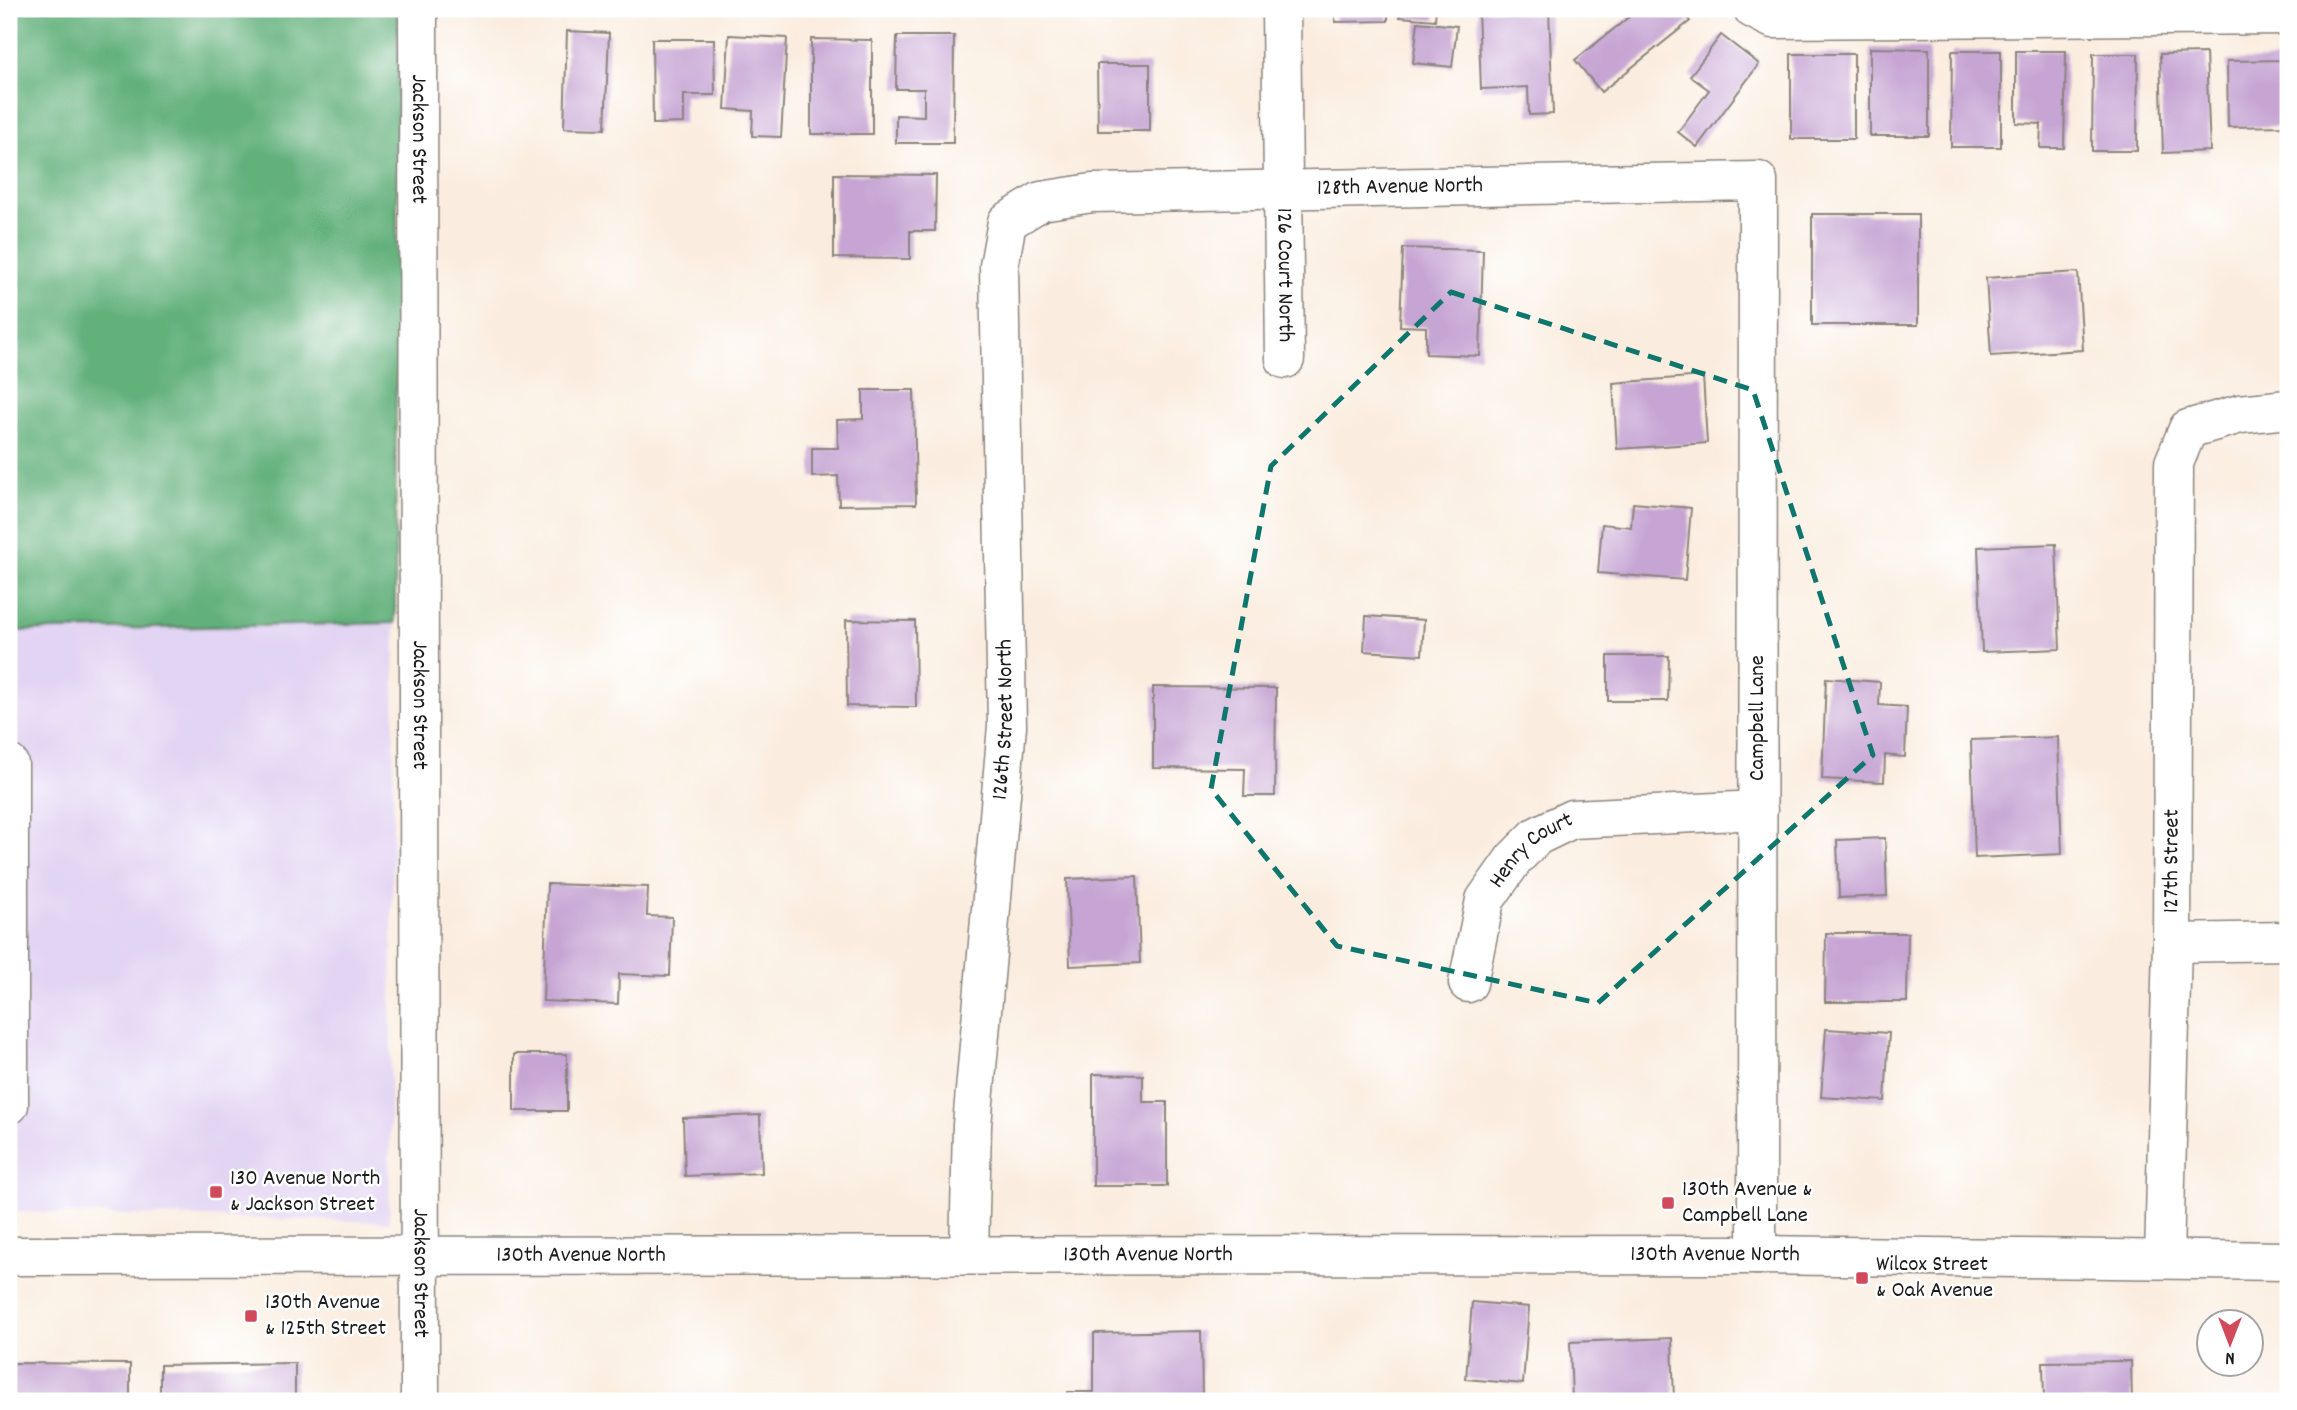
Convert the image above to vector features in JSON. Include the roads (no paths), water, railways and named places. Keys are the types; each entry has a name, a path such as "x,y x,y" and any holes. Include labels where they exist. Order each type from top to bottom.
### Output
{"street":[{"name":"Jackson Street","path":"418,9 421,1401"},
{"name":"126 Court North","path":"1281,9 1284,359"},
{"path":"1753,9 1773,19 2288,15"},
{"name":"128th Avenue North","path":"1041,201 1092,193 1758,181"},
{"name":"Campbell Lane","path":"1757,1255 1758,181"},
{"name":"126th Street North","path":"969,1255 971,1125 1007,726 999,266 1007,222 1041,201"},
{"name":"127th Street","path":"2164,1258 2172,943 2174,464 2188,429 2240,414 2288,409"},
{"path":"9,764 9,1105"},
{"name":"Henry Court","path":"1468,984 1485,900 1514,859 1537,836 1572,819 1758,810"},
{"path":"2172,943 2288,941"},
{"name":"130th Avenue North","path":"9,1256 1757,1255 2288,1261"}],"place":[{"name":"130 Avenue North & Jackson Street","path":"216,1192"},
{"name":"130th Avenue & Campbell Lane","path":"1668,1203"},
{"name":"Wilcox Street & Oak Avenue","path":"1862,1278"},
{"name":"130th Avenue & 125th Street","path":"251,1316"}]}
